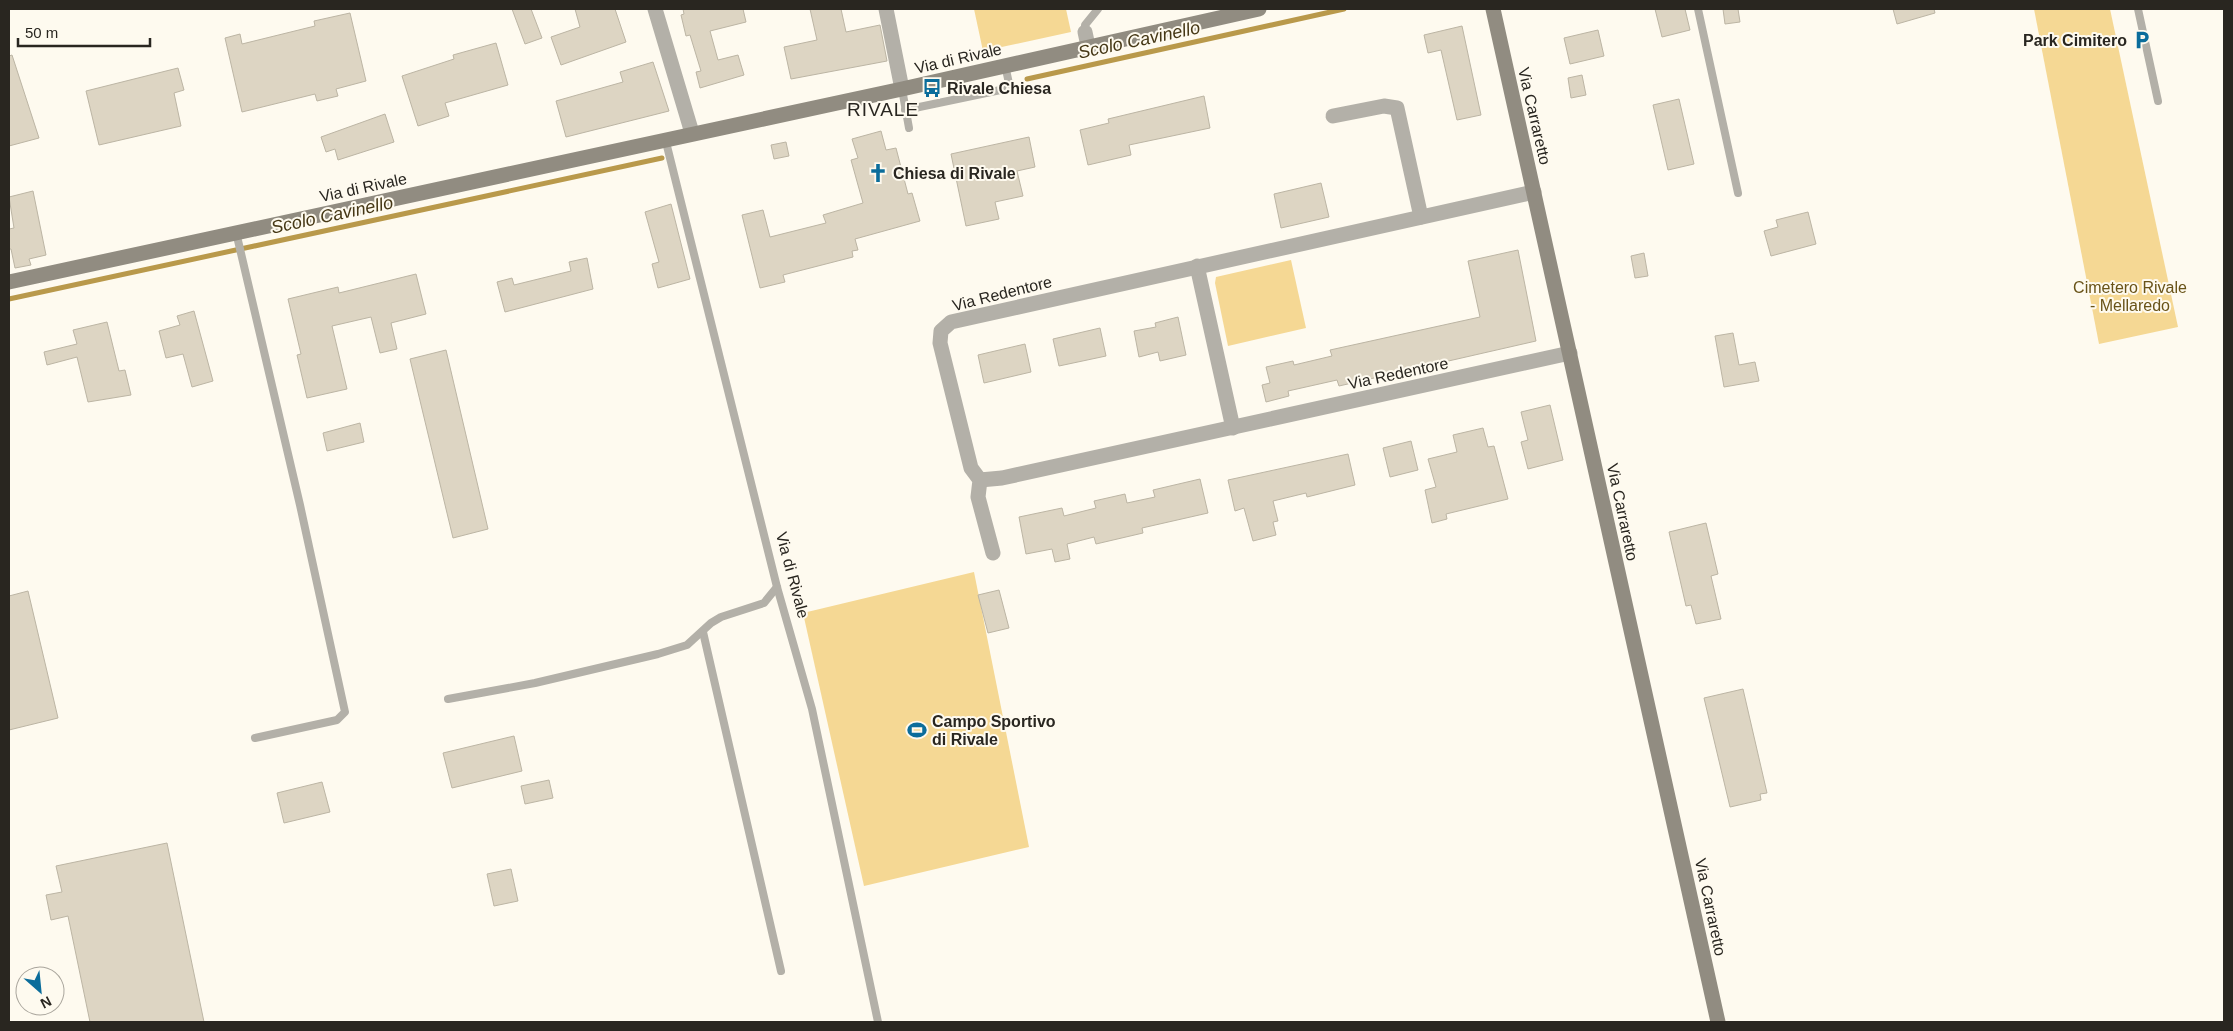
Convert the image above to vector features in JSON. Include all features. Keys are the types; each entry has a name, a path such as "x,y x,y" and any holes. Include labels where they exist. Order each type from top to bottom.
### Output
{"street":[{"path":"656,9 692,133"},
{"path":"886,9 902,88"},
{"name":"Via di Rivale","path":"9,282 237,237 665,138 1005,65 1087,39 1253,9"},
{"name":"Via Carraretto","path":"1494,9 1718,1022"},
{"path":"1334,116 1384,106 1397,108 1421,217"},
{"name":"Via Redentore","path":"993,553 978,497 980,480 971,468 941,350 940,336 944,327 961,318 1534,192"},
{"path":"1197,266 1233,428"},
{"name":"Via Redentore","path":"980,480 992,480 1570,353"}],"lane":[{"path":"1087,39 1085,25 1098,9"},
{"path":"1698,9 1738,193"},
{"path":"2138,9 2158,101"},
{"path":"905,110 1010,88 1005,65"},
{"path":"902,88 909,128"},
{"name":"Via di Rivale","path":"665,138 777,587 812,709 878,1022"},
{"path":"237,237 300,505 345,712 337,720 255,738"},
{"path":"448,699 535,683 658,654 687,645 711,623 721,617 764,603 777,587"},
{"path":"703,632 781,971"}],"green space":[{"path":"974,9 1066,9 1071,32 983,51"},
{"name":"Cimetero Rivale - Mellaredo","path":"2034,9 2110,9 2178,327 2099,344"},
{"path":"1291,260 1306,328 1228,346 1215,283 1216,277"},
{"name":"Campo Sportivo di Rivale","path":"974,572 1029,847 864,886 803,613"}],"building":[{"path":"512,9 531,9 542,38 525,44"},
{"path":"575,9 615,9 626,42 561,65 551,37 580,27"},
{"path":"683,9 743,9 746,22 710,31 718,60 738,55 744,75 700,88 696,72 701,71 690,35 686,36 681,15 684,14"},
{"path":"810,9 841,9 846,32 880,25 887,61 791,79 784,47 817,40"},
{"path":"1655,9 1685,9 1690,30 1662,37"},
{"path":"1723,9 1738,9 1740,22 1725,24"},
{"path":"1893,9 1934,9 1935,13 1897,24"},
{"path":"350,13 366,81 336,89 338,96 317,101 315,94 242,112 225,38 240,34 242,44 315,26 314,21"},
{"path":"1462,26 1481,115 1457,120 1441,50 1428,53 1424,35"},
{"path":"1598,30 1604,56 1570,64 1564,38"},
{"path":"496,43 508,85 445,103 449,116 418,126 402,76 454,59 453,55"},
{"path":"12,55 39,138 9,146 9,56"},
{"path":"653,62 669,111 566,137 556,101 623,82 620,72"},
{"path":"178,68 184,90 174,93 181,126 99,145 86,91"},
{"path":"1582,75 1586,95 1571,98 1568,78"},
{"path":"1204,96 1210,128 1129,145 1131,155 1088,165 1080,130 1109,123 1108,119"},
{"path":"1679,99 1694,164 1668,170 1653,105"},
{"path":"385,114 394,142 338,160 335,149 326,152 321,137"},
{"path":"881,131 886,150 896,148 908,194 912,193 920,221 855,239 858,250 852,251 853,257 783,275 785,282 760,288 742,215 763,210 770,237 826,223 823,215 863,203 851,160 858,158 852,139"},
{"path":"1029,137 1035,167 1017,171 1023,196 995,202 999,219 966,226 951,154"},
{"path":"786,142 789,156 774,159 771,145"},
{"path":"1321,183 1329,217 1281,228 1274,194"},
{"path":"33,191 46,255 29,259 31,265 15,268 11,249 9,249 9,229 14,228 9,197"},
{"path":"671,204 690,279 658,288 652,264 659,262 645,212"},
{"path":"1808,212 1816,244 1771,256 1764,231 1778,227 1776,220"},
{"path":"1518,250 1536,341 1339,386 1337,380 1288,391 1289,396 1266,402 1262,385 1270,383 1266,367 1293,361 1294,365 1332,356 1330,350 1480,317 1468,261"},
{"path":"1644,253 1648,276 1635,278 1631,256"},
{"path":"587,258 593,289 505,312 497,282 512,278 514,285 571,271 569,262"},
{"path":"416,274 426,314 391,323 397,349 380,353 371,317 332,326 347,389 307,398 297,355 301,354 288,299 338,287 339,293"},
{"path":"194,311 213,381 192,387 183,354 166,358 159,331 180,325 177,316"},
{"path":"1178,317 1186,355 1160,361 1158,352 1139,357 1134,331 1156,327 1155,323"},
{"path":"107,322 119,371 125,370 131,395 88,402 77,357 47,365 44,352 77,344 73,330"},
{"path":"1100,328 1106,356 1059,366 1053,339"},
{"path":"1733,333 1739,365 1755,362 1759,381 1724,387 1715,336"},
{"path":"1025,344 1031,372 984,383 978,355"},
{"path":"446,350 488,529 453,538 410,359"},
{"path":"1550,405 1563,460 1528,469 1521,442 1528,440 1521,412"},
{"path":"360,423 364,442 327,451 323,433"},
{"path":"1483,428 1488,447 1494,446 1508,499 1446,514 1447,519 1432,523 1425,490 1436,487 1428,459 1457,452 1453,435"},
{"path":"1411,441 1418,470 1390,477 1383,448"},
{"path":"1348,454 1355,485 1307,497 1306,493 1273,501 1278,521 1273,522 1276,535 1253,541 1244,508 1235,511 1228,480"},
{"path":"1200,479 1208,513 1142,528 1143,533 1096,544 1094,537 1067,544 1070,559 1055,562 1052,549 1026,554 1019,517 1062,508 1064,516 1096,508 1094,501 1125,494 1127,503 1155,497 1153,490"},
{"path":"1706,523 1718,574 1711,576 1721,619 1696,624 1691,605 1686,606 1669,532"},
{"path":"999,590 1009,628 988,633 978,595"},
{"path":"28,591 58,718 9,730 9,596"},
{"path":"1743,689 1767,793 1760,794 1761,800 1730,807 1704,698"},
{"path":"514,736 522,771 452,788 443,753"},
{"path":"549,780 553,798 525,804 521,786"},
{"path":"322,782 330,812 284,823 277,793"},
{"path":"167,843 204,1022 90,1022 68,916 51,920 46,895 62,892 56,866"},
{"path":"511,869 518,901 494,906 487,874"}],"waterway":[{"name":"Scolo Cavinello","path":"1027,79 1344,9"},
{"name":"Scolo Cavinello","path":"9,299 662,158"}],"place":[{"name":"Park Cimitero","path":"2142,40"},
{"name":"Rivale Chiesa","path":"932,88"},
{"name":"Chiesa di Rivale","path":"878,173"},
{"name":"Campo Sportivo di Rivale","path":"917,730"}],"district":[{"name":"RIVALE","path":"883,109"}]}
